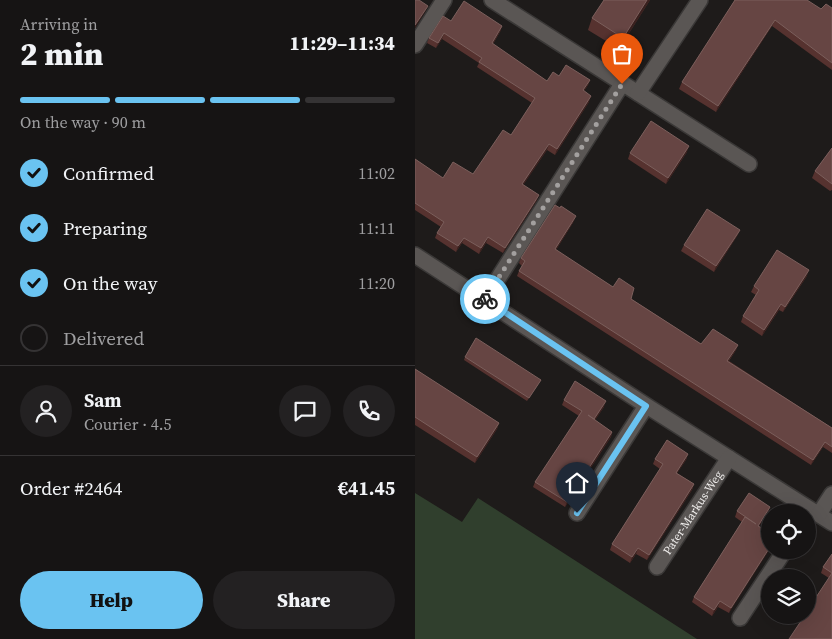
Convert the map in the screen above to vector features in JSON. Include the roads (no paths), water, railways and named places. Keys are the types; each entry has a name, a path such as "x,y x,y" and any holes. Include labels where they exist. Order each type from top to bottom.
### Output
{"street":[{"path":"415,45 444,0"},
{"path":"491,0 749,164"},
{"path":"638,93 700,0"},
{"path":"485,299 622,84"},
{"name":"Pater-Markus-Weg","path":"415,254 646,406 817,515 832,494"},
{"path":"577,513 646,406"},
{"name":"Pater-Markus-Weg","path":"657,567 729,458"},
{"path":"740,618 779,559"}]}
